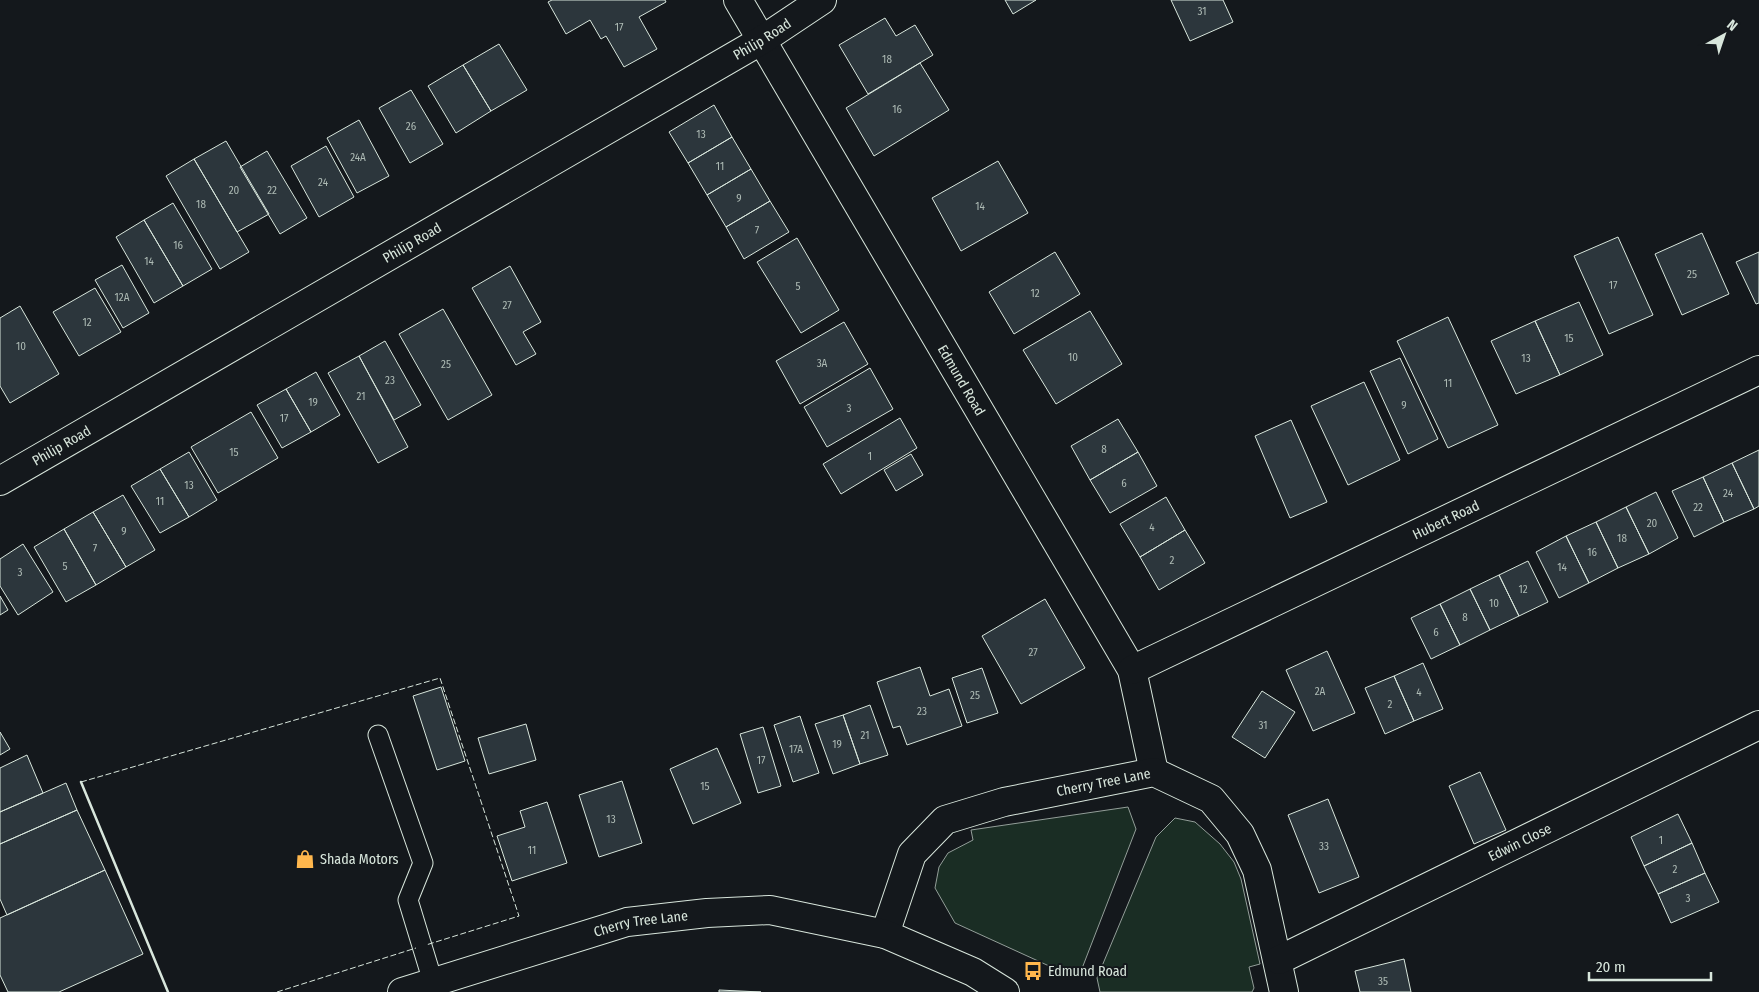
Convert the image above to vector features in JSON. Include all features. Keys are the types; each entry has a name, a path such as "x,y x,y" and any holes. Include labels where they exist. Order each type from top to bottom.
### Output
{"street":[{"name":"Edmund Road","path":"738,0 1132,670 1154,772"},
{"name":"Philip Road","path":"0,481 762,40 822,0"},
{"name":"Hubert Road","path":"1132,670 1759,370"},
{"name":"Edwin Close","path":"1278,960 1759,725"},
{"name":"Cherry Tree Lane","path":"885,934 912,854 945,820 1004,802 1154,772 1211,799 1240,834 1257,870 1284,992"},
{"name":"Cherry Tree Lane","path":"402,992 627,922 707,913 770,910 885,934 973,972 1005,992"}],"lane":[{"path":"378,735 423,863 408,900 432,982"}],"green space":[{"path":"1128,807 1136,829 1081,971 1071,976 955,923 935,888 939,867 948,853 973,840 971,830"},
{"path":"1175,818 1195,822 1220,844 1234,862 1241,879 1260,964 1249,967 1254,988 1252,992 1100,992 1097,978 1156,837"}],"building":[{"path":"552,0 665,0 666,2 639,17 657,49 624,67 606,36 601,39 590,20 566,34 548,2"},
{"path":"1005,0 1036,0 1013,14"},
{"path":"1171,0 1223,0 1233,22 1190,41"},
{"path":"885,18 896,36 915,25 933,55 868,94 839,45"},
{"path":"499,44 527,90 491,111 463,65"},
{"path":"920,63 949,110 874,156 846,108"},
{"path":"463,65 491,111 456,133 428,86"},
{"path":"411,90 443,144 410,163 379,108"},
{"path":"714,105 732,137 688,163 669,132"},
{"path":"359,120 389,176 357,193 327,138"},
{"path":"732,137 751,169 707,195 688,163"},
{"path":"226,141 269,214 237,232 194,159"},
{"path":"326,146 354,197 319,217 291,166"},
{"path":"267,151 307,218 280,234 240,167"},
{"path":"194,159 249,252 220,269 166,176"},
{"path":"998,161 1028,213 961,251 932,198"},
{"path":"751,169 770,201 726,227 707,195"},
{"path":"770,201 789,232 744,259 726,227"},
{"path":"173,203 212,269 183,286 144,220"},
{"path":"144,220 183,286 154,303 116,237"},
{"path":"1702,233 1729,294 1682,315 1655,254"},
{"path":"1618,237 1653,315 1609,334 1574,256"},
{"path":"797,238 839,310 801,333 757,262"},
{"path":"1055,252 1080,294 1014,334 989,292"},
{"path":"1759,252 1759,303 1756,304 1736,262"},
{"path":"122,265 149,313 123,328 95,280"},
{"path":"510,266 541,322 523,332 536,354 516,365 472,288"},
{"path":"95,288 121,332 79,356 53,312"},
{"path":"1579,302 1603,355 1560,375 1535,321"},
{"path":"20,306 59,374 10,403 0,386 0,318"},
{"path":"443,309 492,395 448,420 399,334"},
{"path":"1090,311 1122,364 1056,404 1023,350"},
{"path":"1448,317 1498,425 1448,448 1397,341"},
{"path":"1535,321 1560,375 1516,394 1491,341"},
{"path":"844,322 868,364 800,404 776,361"},
{"path":"385,341 421,405 394,420 359,356"},
{"path":"359,356 408,447 378,463 328,373"},
{"path":"1400,358 1438,439 1408,454 1370,371"},
{"path":"870,368 893,409 827,447 804,407"},
{"path":"316,372 340,415 311,432 286,389"},
{"path":"1364,382 1400,460 1348,485 1311,406"},
{"path":"286,389 311,432 282,448 257,405"},
{"path":"251,412 278,458 218,493 191,447"},
{"path":"900,418 917,448 841,494 823,464"},
{"path":"1118,419 1138,452 1090,480 1071,446"},
{"path":"1291,420 1327,502 1290,518 1255,436"},
{"path":"1759,450 1759,506 1754,509 1732,463"},
{"path":"189,452 217,500 189,517 160,469"},
{"path":"1138,452 1157,486 1110,513 1090,480"},
{"path":"911,454 923,475 896,491 884,470"},
{"path":"1732,463 1754,509 1724,522 1703,477"},
{"path":"160,469 189,517 160,533 131,486"},
{"path":"1703,477 1724,522 1694,537 1672,491"},
{"path":"1656,492 1678,538 1649,554 1626,507"},
{"path":"123,495 155,550 126,567 93,512"},
{"path":"1166,497 1185,530 1140,557 1120,524"},
{"path":"1626,507 1649,554 1618,568 1596,522"},
{"path":"93,512 126,567 96,585 64,529"},
{"path":"1596,522 1618,568 1589,583 1566,536"},
{"path":"64,529 96,585 66,602 34,547"},
{"path":"1185,530 1205,563 1159,590 1140,557"},
{"path":"1566,536 1589,583 1559,598 1536,552"},
{"path":"23,544 53,592 18,615 0,586 0,559"},
{"path":"1528,561 1548,602 1519,616 1499,575"},
{"path":"1499,575 1519,616 1490,630 1470,589"},
{"path":"1470,589 1490,630 1460,645 1440,604"},
{"path":"0,596 8,610 0,615"},
{"path":"1045,599 1085,668 1021,704 982,636"},
{"path":"1440,604 1460,645 1431,659 1411,618"},
{"path":"1327,651 1355,713 1313,731 1286,670"},
{"path":"1423,663 1443,709 1414,721 1394,676"},
{"path":"920,667 930,696 949,689 962,726 907,745 900,726 893,728 877,682"},
{"path":"982,668 998,713 967,723 952,678"},
{"path":"1394,676 1414,721 1385,734 1365,688"},
{"path":"441,687 465,761 437,770 413,696"},
{"path":"1262,691 1295,712 1265,758 1232,737"},
{"path":"870,705 888,755 860,764 843,715"},
{"path":"843,715 860,764 833,774 815,724"},
{"path":"800,716 819,773 793,782 774,725"},
{"path":"526,724 536,760 489,774 478,738"},
{"path":"763,727 781,786 758,793 740,734"},
{"path":"0,732 10,749 0,755"},
{"path":"717,748 741,803 693,824 670,769"},
{"path":"27,755 43,793 0,812 0,768"},
{"path":"1480,772 1506,830 1474,844 1449,786"},
{"path":"622,781 642,843 599,857 579,795"},
{"path":"66,783 77,810 0,844 0,812"},
{"path":"1328,799 1359,877 1319,893 1288,815"},
{"path":"547,802 567,863 512,881 497,836 525,827 520,811"},
{"path":"77,810 105,870 7,915 0,899 0,844"},
{"path":"1678,814 1692,843 1644,866 1631,837"},
{"path":"1692,843 1705,873 1658,894 1644,866"},
{"path":"105,870 143,954 59,992 8,992 0,975 0,918"},
{"path":"1705,873 1719,902 1671,923 1658,894"},
{"path":"1404,959 1411,992 1360,992 1355,971"},
{"path":"719,990 761,992 719,992"}],"fence":[{"path":"81,782 440,678 519,916 426,945"},
{"path":"277,992 416,948"}],"wall":[{"path":"81,782 168,992"}],"place":[{"name":"Shada Motors","path":"305,859"},
{"name":"Edmund Road","path":"1033,971"}]}
